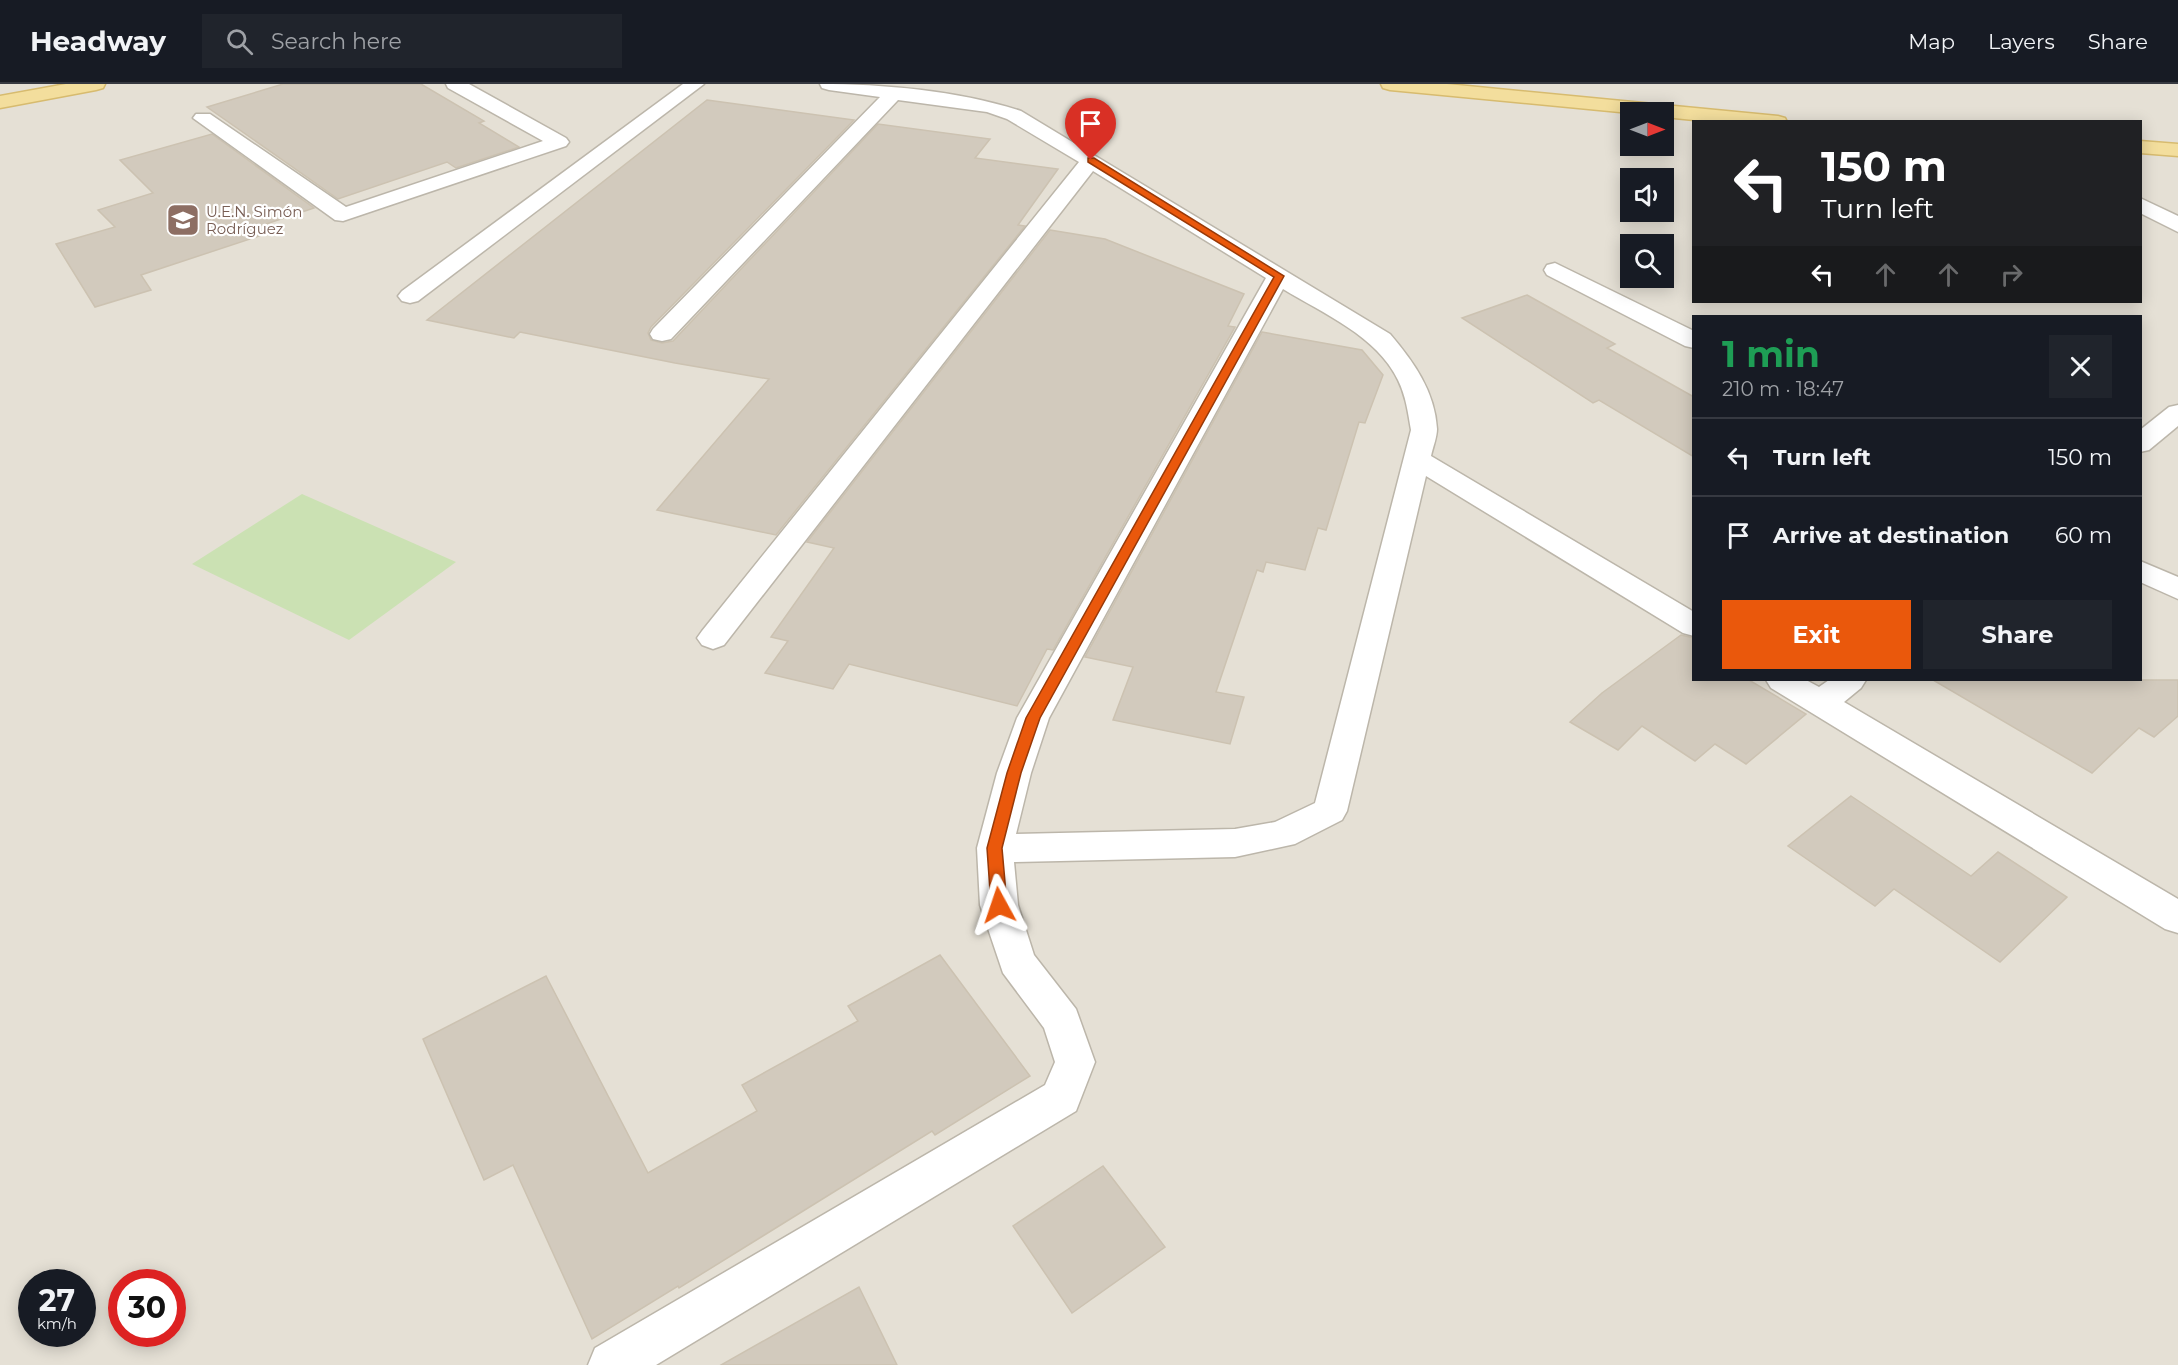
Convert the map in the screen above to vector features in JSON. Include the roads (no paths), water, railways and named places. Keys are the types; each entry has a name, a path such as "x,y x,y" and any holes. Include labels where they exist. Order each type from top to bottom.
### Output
{"main road":[{"path":"0,102 96,84"},
{"path":"1389,84 1758,120"},
{"path":"2142,147 2178,150"}],"street":[{"path":"455,84 559,142 609,148"},
{"path":"410,296 696,84"},
{"path":"829,84 990,107 1014,115 1381,339 1406,368 1419,397 1424,430 1330,811 1282,834 1235,843 994,848"},
{"path":"662,334 894,93"},
{"path":"203,118 343,215 559,142"},
{"path":"713,638 1091,160"},
{"path":"2142,205 2178,225"},
{"path":"1555,270 1692,340"},
{"path":"612,1365 1061,1098 1075,1062 1062,1021 1017,962 999,905 994,848 1014,773 1033,718 1279,276"},
{"path":"2142,442 2178,413"},
{"path":"1417,459 1692,625"},
{"path":"2142,571 2178,589"},
{"path":"1784,681 2178,918"},
{"path":"1821,703 1849,681"}],"place":[{"name":"U.E.N. Simón Rodríguez","path":"183,220"}]}
